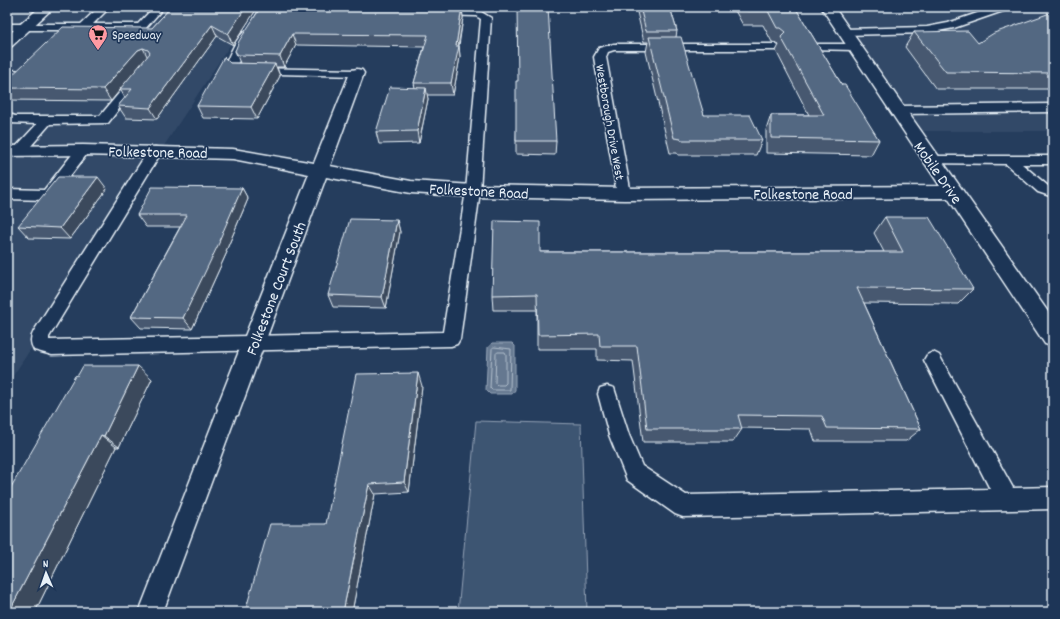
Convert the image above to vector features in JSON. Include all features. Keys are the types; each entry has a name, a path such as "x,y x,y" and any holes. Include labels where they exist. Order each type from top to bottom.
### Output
{"street":[{"path":"7,43 48,7"},
{"name":"Mobile Drive","path":"827,7 930,160 1053,337"},
{"name":"Folkestone Court South","path":"229,407 358,73"},
{"name":"Folkestone Road","path":"13,151 82,150 233,154 411,186 473,192 624,194 953,192"}],"lane":[{"path":"84,27 105,7"},
{"path":"7,27 142,28 159,7"},
{"path":"844,32 927,30 950,26 1006,7"},
{"path":"155,151 40,336 40,345 52,348 451,339 473,192 486,18 478,13 425,13"},
{"path":"252,26 236,52 232,63 239,71 358,73"},
{"name":"Westborough Drive West","path":"624,194 600,57 603,50 614,47 775,47"},
{"path":"812,47 854,47"},
{"path":"7,117 13,120 104,120 144,70"},
{"path":"7,73 24,72 7,90"},
{"path":"896,110 1053,108"},
{"path":"13,151 47,120"},
{"path":"7,194 48,195 82,150"},
{"path":"930,160 1053,160"},
{"path":"1009,160 1043,189 1053,192"},
{"path":"933,360 1007,498"},
{"path":"607,394 619,435 634,473 683,506 1053,498"},
{"path":"151,612 229,407"}],"shaded area":[{"path":"7,7 255,7 7,385"},
{"path":"825,7 1053,7 1053,131 909,131"},
{"path":"476,421 581,424 587,612 458,612"}],"water":[{"path":"492,343 512,343 515,346 515,390 512,394 490,394 486,390 488,347"}],"building":[{"path":"171,7 246,7 228,34 212,25 150,108 118,106 132,89 120,89 150,53 148,50 143,48 138,50 103,89 7,88 7,80 63,27 152,28"},
{"path":"261,7 462,7 456,46 459,46 451,83 414,83 428,35 292,34 280,56 238,55 235,51 239,41"},
{"path":"517,7 548,7 556,141 516,141 516,81 518,81"},
{"path":"640,7 670,7 677,31 646,31"},
{"path":"745,7 795,7 842,85 845,85 879,140 771,138 771,115 824,115 781,37 786,32 781,28 777,28 768,11 747,11"},
{"path":"1053,12 1053,73 946,72 914,32 968,31 978,43 994,33"},
{"path":"649,37 681,37 704,115 750,115 762,140 681,140 674,138"},
{"path":"224,57 230,63 275,64 251,107 197,106"},
{"path":"390,87 426,88 417,131 376,132"},
{"path":"58,177 98,177 60,228 18,226"},
{"path":"152,187 242,188 220,241 183,318 131,317 187,215 137,215"},
{"path":"885,217 929,217 973,289 857,288 921,429 827,428 822,416 738,415 742,429 647,429 637,346 600,346 599,334 538,335 537,294 492,295 494,221 540,222 540,252 903,252"},
{"path":"350,219 397,220 382,297 328,295"},
{"path":"83,366 138,366 104,436 101,435 9,612 7,612 7,494 75,376 78,375"},
{"path":"418,373 404,482 369,484 343,612 245,612 270,524 326,524 356,374"}],"place":[{"name":"Speedway","path":"98,51"}]}
